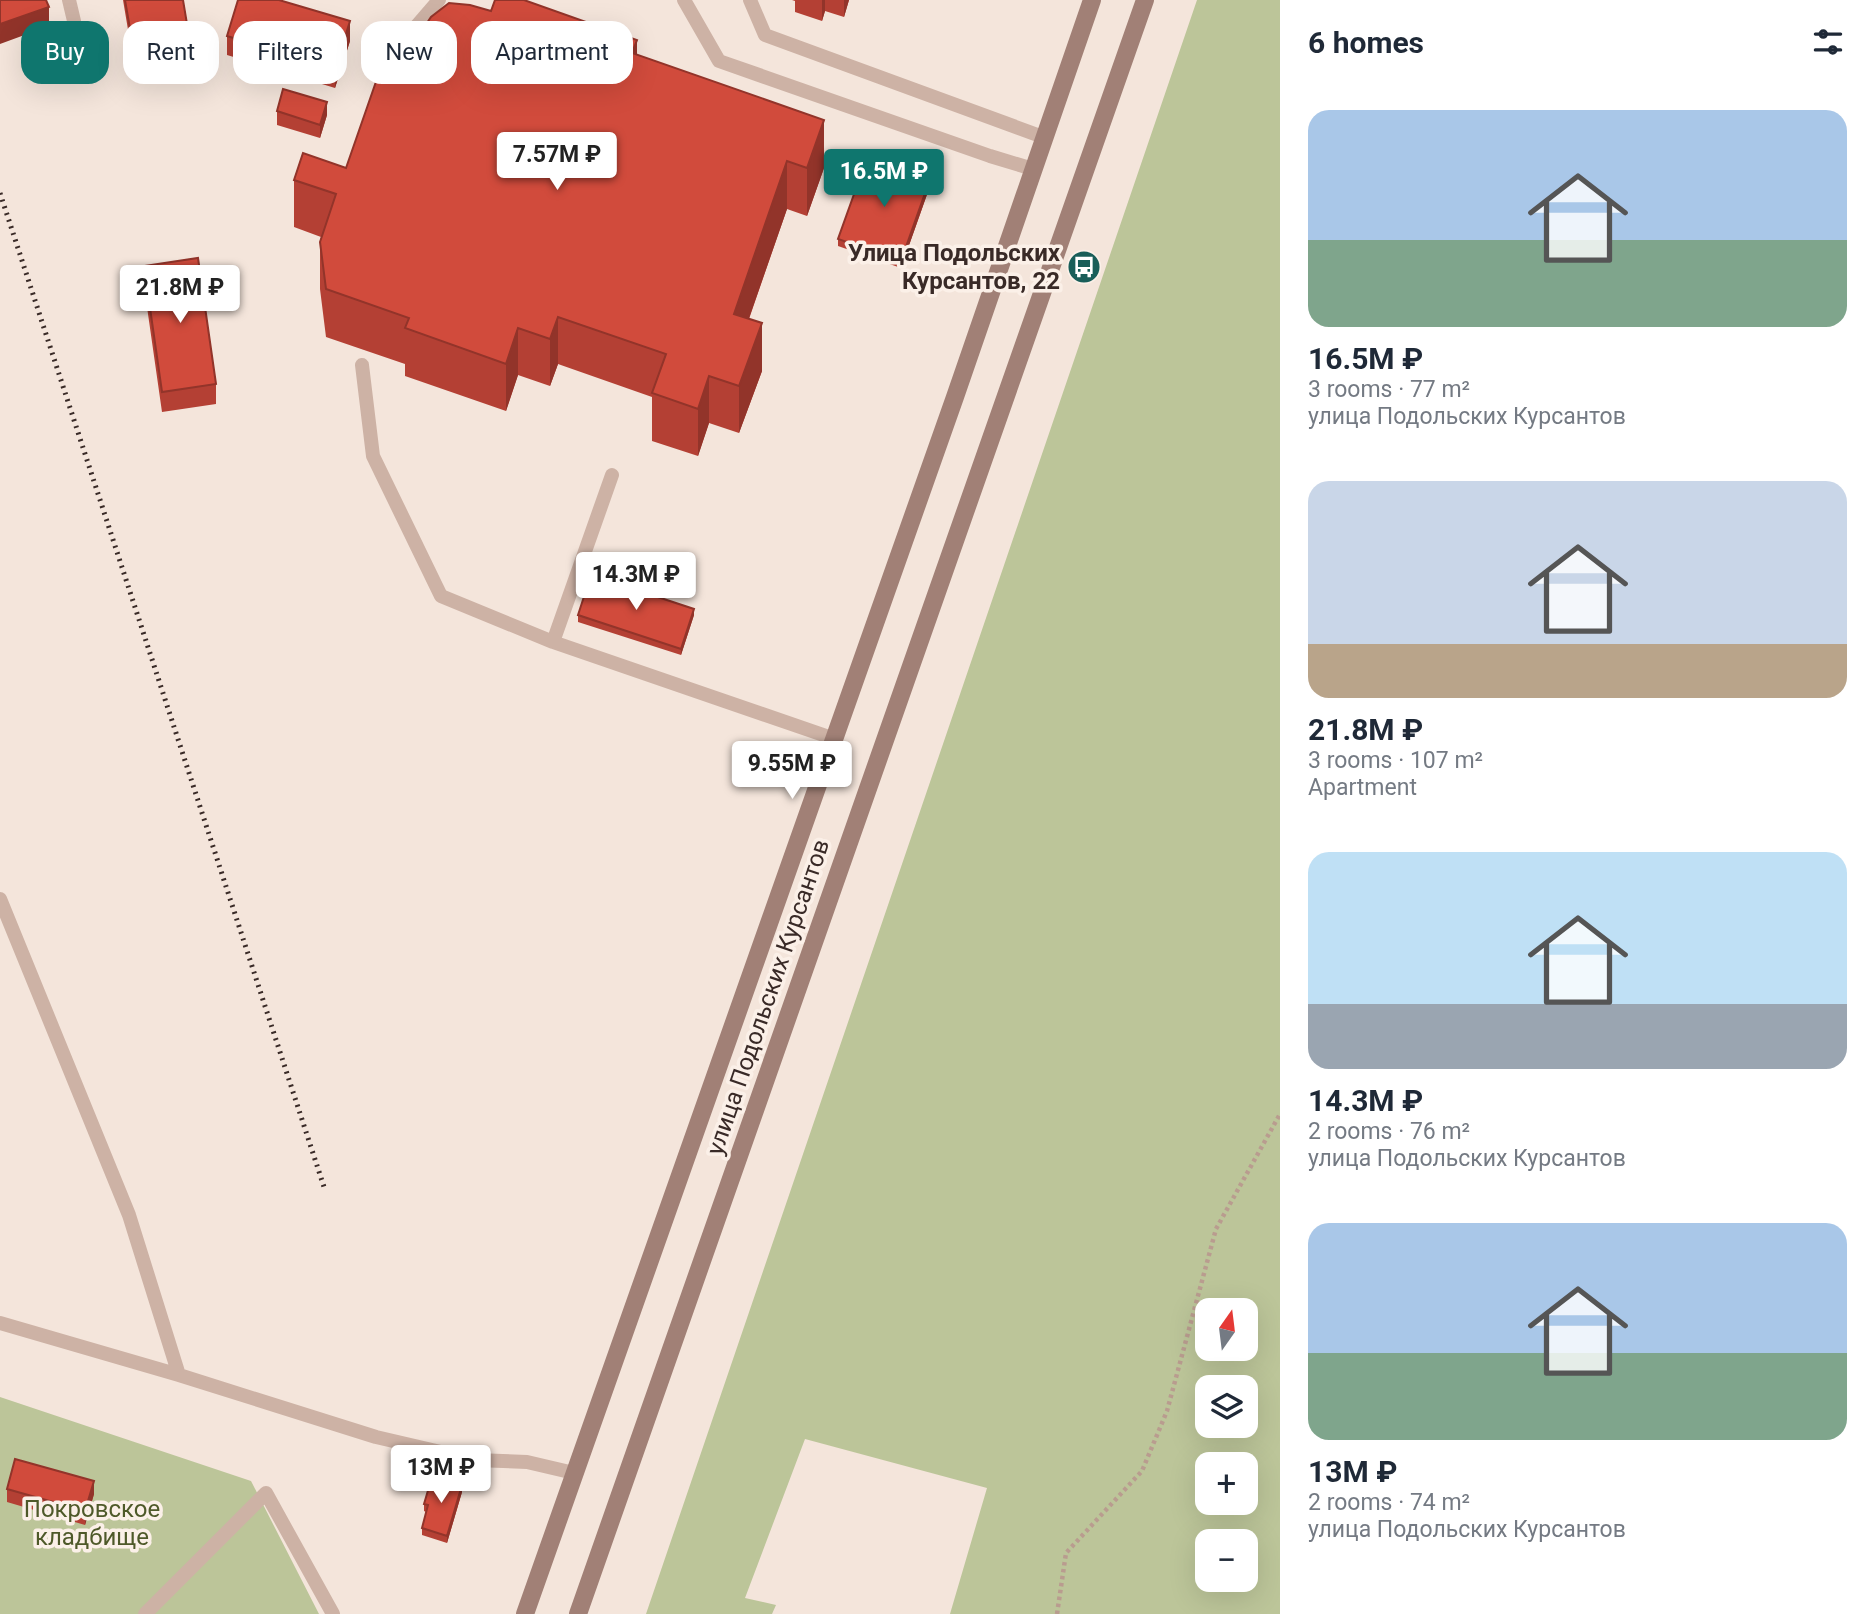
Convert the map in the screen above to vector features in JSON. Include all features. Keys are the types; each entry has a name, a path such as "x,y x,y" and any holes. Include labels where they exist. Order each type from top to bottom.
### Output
{"main road":[{"name":"улица Подольских Курсантов","path":"525,1614 835,738 1092,0"},
{"name":"улица Подольских Курсантов","path":"578,1614 1145,0"}],"lane":[{"path":"69,0 74,21"},
{"path":"421,21 439,0"},
{"path":"684,0 719,61 1033,169"},
{"path":"750,0 765,35 1043,137"},
{"path":"362,365 373,456 441,596 553,642 835,738"},
{"path":"553,642 612,475"},
{"path":"0,899 128,1215 179,1375"},
{"path":"0,1323 179,1375 376,1437 475,1460 527,1462 574,1473"},
{"path":"145,1614 265,1493 333,1614"}],"path":[{"path":"1057,1614 1066,1553 1142,1471 1167,1411 1216,1229 1280,1114"}],"green space":[{"path":"1197,0 1280,0 1280,1614 950,1614 987,1488 805,1439 745,1598 776,1605 772,1614 646,1614"},
{"name":"Покровское кладбище","path":"0,1397 251,1481 319,1614 0,1614"}],"building":[{"path":"0,0 46,0 49,7 0,24"},
{"path":"125,0 183,0 186,21 129,21"},
{"path":"238,0 279,0 350,21 347,31 347,21 233,21 233,38 227,36"},
{"path":"495,0 524,0 583,21 471,21 471,84 633,84 633,53 824,120 807,168 787,161 734,314 762,323 739,386 709,376 698,409 652,393 666,354 558,317 550,339 518,328 506,364 405,328 409,318 326,289 320,242 336,194 294,180 303,153 346,168 375,84 457,84 457,21 428,21 431,17 449,3 491,11"},
{"path":"283,89 327,102 320,125 277,111"},
{"path":"867,158 930,179 901,261 838,239"},
{"path":"198,258 216,384 162,392 144,266"},
{"path":"591,575 694,609 681,649 578,615"},
{"path":"15,1459 94,1481 85,1511 7,1489"},
{"path":"432,1477 462,1485 447,1536 422,1528 428,1505 424,1504"}],"railway":[{"path":"0,193 324,1187"}],"place":[{"name":"Улица Подольских Курсантов, 22","path":"1084,267"}]}
